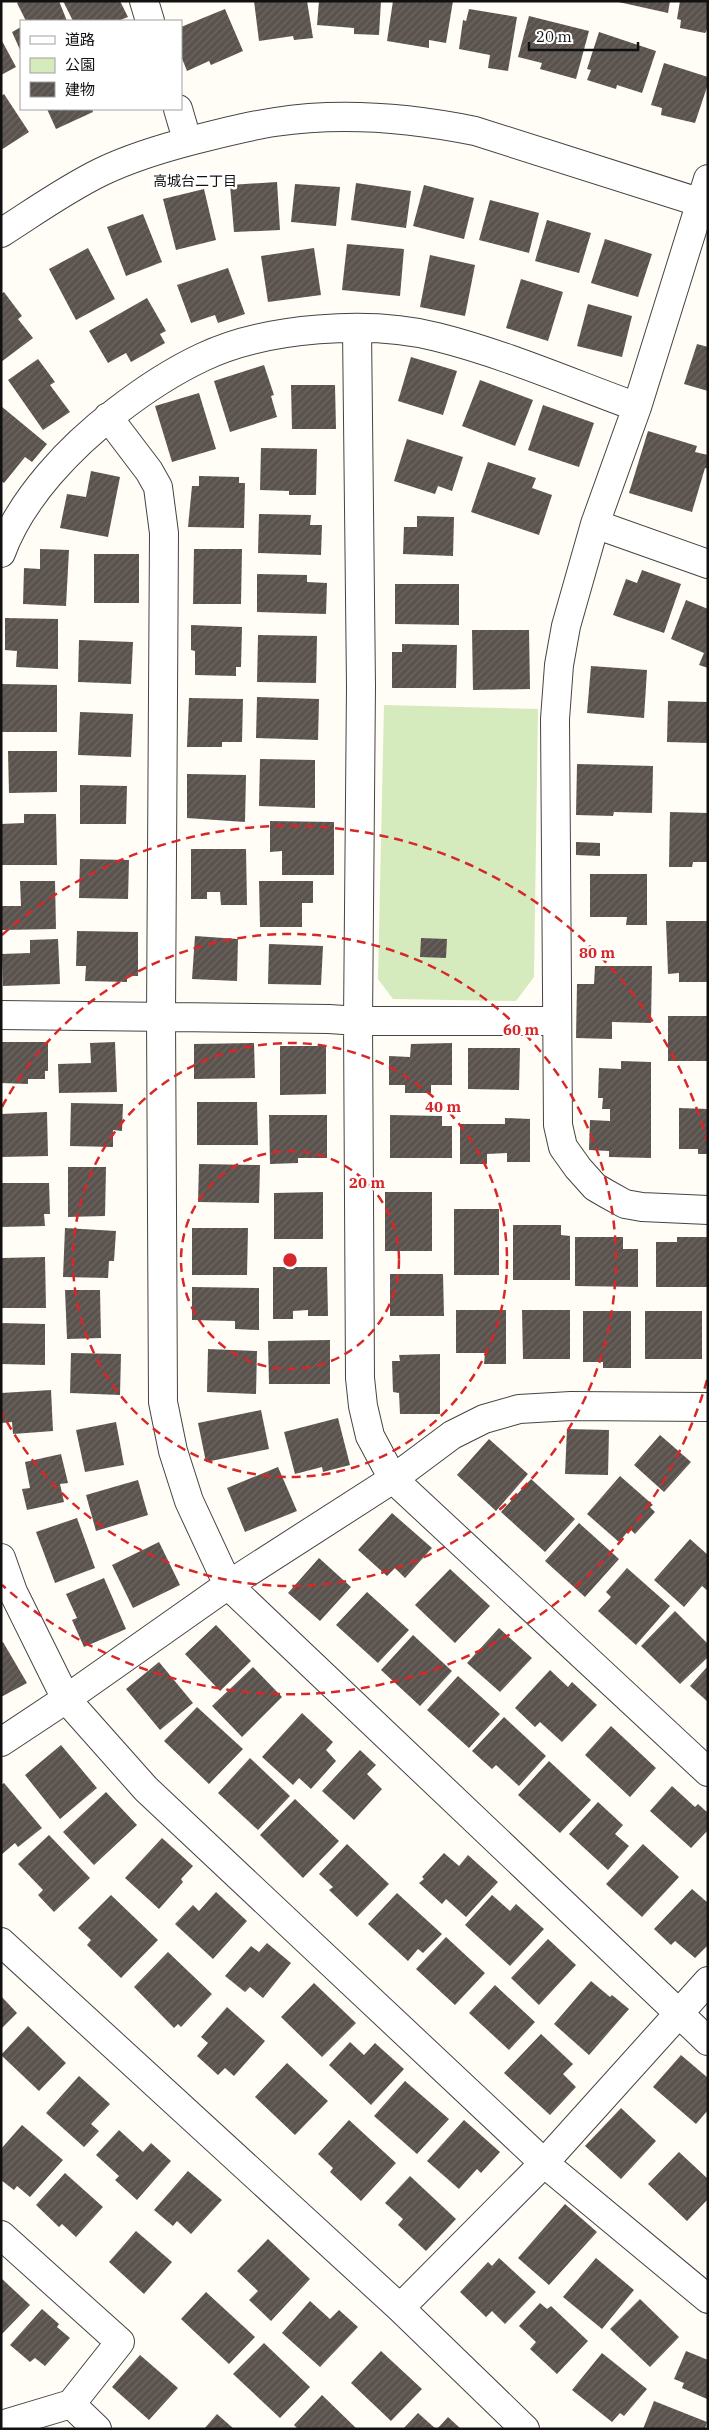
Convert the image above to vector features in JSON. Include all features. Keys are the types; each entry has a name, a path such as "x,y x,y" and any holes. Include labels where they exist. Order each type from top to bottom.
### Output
{"street":[{"path":"144,1 150,20"},
{"path":"1,233 68,189 103,171 169,147 234,130 276,122 317,118 380,118 444,125 705,196 637,407 595,524 566,626 558,674 555,719 556,1021 558,1125 563,1146 578,1168 595,1187 624,1204 642,1207 708,1210"},
{"path":"1,553 26,504 77,444 108,417 155,382 204,356 288,333 324,329 357,329 397,331 436,337 502,358 637,407"},
{"path":"357,329 361,676 358,1021 360,1378 363,1406 370,1436 393,1479 708,1772"},
{"path":"108,417 149,471 158,487 164,533 161,1017 163,1402 173,1451 189,1501 228,1585 708,2041"},
{"path":"595,524 708,564"},
{"path":"1,1015 329,1019 358,1021 556,1021"},
{"path":"1,1742 66,1699 228,1585 393,1479 452,1435 484,1419 519,1409 571,1406 708,1406"},
{"path":"1,1558 13,1592 66,1699 146,1788 544,2163 708,2299"},
{"path":"1,1942 400,2308 525,2429"},
{"path":"400,2308 544,2163 708,1981"},
{"path":"1,2235 120,2342 70,2404 1,2425"},
{"path":"70,2404 97,2429"}],"green space":[{"path":"384,705 538,709 534,977 516,1001 393,999 378,979"}],"building":[{"path":"20,1 59,1 67,20 26,20 17,3"},
{"path":"63,1 120,1 128,17 120,20 72,20"},
{"path":"254,1 307,1 313,38 294,40 293,36 259,41"},
{"path":"319,1 381,1 379,35 354,34 354,28 317,25"},
{"path":"393,1 453,1 446,43 429,40 429,48 387,41"},
{"path":"614,1 670,1 668,13"},
{"path":"680,1 708,1 708,28 705,33 680,28 681,20 677,19"},
{"path":"225,9 243,51 211,65 209,61 187,71 182,58 182,27"},
{"path":"469,9 517,17 508,71 488,68 490,55 459,49 463,20 466,21"},
{"path":"529,16 589,31 576,79 540,69 542,63 518,57"},
{"path":"20,28 20,50 12,32"},
{"path":"599,32 656,51 642,93 617,85 616,89 587,80 591,70 587,69"},
{"path":"1,39 16,67 1,75"},
{"path":"664,63 708,77 708,84 695,123 661,115 662,108 651,105"},
{"path":"4,94 29,132 1,150 1,96"},
{"path":"47,110 92,110 93,112 56,129"},
{"path":"277,182 280,230 234,232 230,185"},
{"path":"356,183 411,191 406,228 351,220"},
{"path":"295,184 340,187 336,226 291,222"},
{"path":"424,185 474,198 464,239 413,226"},
{"path":"204,189 216,240 176,250 163,199"},
{"path":"490,200 539,213 529,253 479,240"},
{"path":"143,214 162,262 126,276 107,227"},
{"path":"547,220 591,233 579,273 535,261"},
{"path":"605,239 652,254 638,297 591,283"},
{"path":"347,244 404,249 400,296 342,290"},
{"path":"88,248 115,299 76,320 49,269"},
{"path":"314,248 321,295 268,302 261,256"},
{"path":"430,255 475,265 465,316 420,307"},
{"path":"228,268 245,314 218,323 215,315 191,323 177,285"},
{"path":"521,279 563,292 548,341 506,328"},
{"path":"4,292 22,316 18,319 33,338 1,362 1,294"},
{"path":"147,298 166,331 160,334 165,343 131,362 126,353 108,363 89,331"},
{"path":"588,304 632,316 622,357 577,346"},
{"path":"697,344 708,347 708,391 684,384"},
{"path":"411,357 457,371 443,415 398,401"},
{"path":"38,359 55,382 50,385 70,412 43,430 8,380"},
{"path":"264,365 274,395 271,396 277,417 230,432 214,381"},
{"path":"480,380 533,400 515,446 462,426"},
{"path":"291,385 335,385 336,429 292,429"},
{"path":"199,393 216,449 172,462 155,406"},
{"path":"543,405 594,423 579,467 528,450"},
{"path":"1,406 47,444 32,462 25,457 4,483 1,481"},
{"path":"648,431 697,446 695,452 708,455 708,469 705,468 692,512 629,493"},
{"path":"407,439 463,457 452,491 438,486 435,494 394,481"},
{"path":"261,448 317,449 316,495 289,495 289,491 260,490"},
{"path":"488,462 536,478 532,488 552,495 539,535 471,512"},
{"path":"91,471 120,477 108,537 60,528 67,494 86,497"},
{"path":"199,476 239,477 239,483 245,483 244,528 188,527 192,486 199,486"},
{"path":"259,514 311,515 310,525 322,525 321,555 258,553"},
{"path":"417,516 454,517 453,556 403,554 404,527 417,527"},
{"path":"40,549 69,550 66,606 23,604 24,568 40,569"},
{"path":"194,549 242,549 241,604 193,604"},
{"path":"94,554 139,554 139,603 94,603"},
{"path":"642,570 681,584 664,633 613,615 626,579 637,583"},
{"path":"257,574 307,575 307,582 327,583 326,614 257,612"},
{"path":"395,584 459,584 459,625 395,624"},
{"path":"686,600 708,609 708,668 699,665 704,653 671,639"},
{"path":"5,618 58,619 58,669 16,667 17,651 5,650"},
{"path":"191,625 242,627 241,667 236,667 236,676 195,675 195,651 191,650"},
{"path":"472,630 529,630 530,689 473,690"},
{"path":"258,635 317,636 316,683 257,682"},
{"path":"79,640 133,642 131,684 78,682"},
{"path":"402,644 457,645 456,688 392,688 392,652 402,652"},
{"path":"591,666 647,670 644,718 587,713"},
{"path":"1,684 57,685 57,732 1,732"},
{"path":"257,697 319,699 318,740 256,738"},
{"path":"189,698 243,699 242,742 222,742 222,747 187,747"},
{"path":"668,701 708,702 708,743 667,742"},
{"path":"80,712 133,714 131,757 78,755"},
{"path":"8,751 57,751 57,792 9,793"},
{"path":"260,759 315,760 315,808 259,806"},
{"path":"577,764 653,766 652,813 614,812 613,816 576,815"},
{"path":"187,774 246,775 245,822 187,818"},
{"path":"80,785 127,786 126,824 80,824"},
{"path":"670,812 708,813 708,862 693,862 692,867 669,867"},
{"path":"24,814 56,814 57,865 1,865 1,824 24,823"},
{"path":"270,821 334,822 334,875 282,875 282,851 270,852"},
{"path":"576,842 600,843 600,856 576,855"},
{"path":"191,849 246,849 247,905 221,905 220,892 207,892 207,899 191,899"},
{"path":"80,859 129,860 128,899 79,898"},
{"path":"590,874 647,874 647,925 626,925 627,917 590,917"},
{"path":"20,881 55,881 56,929 1,930 1,906 21,906"},
{"path":"259,881 313,881 313,903 302,903 302,927 260,927"},
{"path":"666,921 708,921 708,982 679,982 679,973 668,974"},
{"path":"77,931 138,932 138,976 127,976 127,982 85,981 86,966 76,966"},
{"path":"195,936 238,939 237,981 192,979"},
{"path":"421,938 447,939 446,958 420,957"},
{"path":"58,939 60,984 3,986 2,954 30,953 30,940"},
{"path":"269,944 323,946 321,985 268,984"},
{"path":"595,966 652,966 651,1023 612,1022 612,1039 576,1038 577,984 594,984"},
{"path":"668,1016 708,1016 708,1061 668,1061"},
{"path":"1,1042 48,1042 48,1071 45,1071 45,1079 28,1079 28,1084 1,1083"},
{"path":"115,1042 117,1092 59,1093 58,1064 91,1063 90,1043"},
{"path":"254,1043 255,1078 194,1079 194,1044"},
{"path":"452,1043 452,1085 431,1085 431,1093 405,1093 405,1085 389,1085 389,1056 410,1057 411,1044"},
{"path":"280,1046 326,1046 326,1094 280,1095"},
{"path":"468,1048 520,1048 519,1090 468,1089"},
{"path":"621,1061 651,1062 651,1158 609,1157 609,1151 589,1150 590,1120 610,1121 610,1109 602,1109 603,1098 598,1098 599,1068 621,1069"},
{"path":"197,1102 257,1102 258,1145 197,1145"},
{"path":"71,1103 123,1104 122,1131 113,1130 113,1147 70,1146"},
{"path":"679,1108 708,1109 708,1154 698,1154 698,1149 679,1149"},
{"path":"47,1112 48,1156 1,1157 1,1114"},
{"path":"269,1115 327,1115 327,1158 298,1158 298,1163 270,1164"},
{"path":"390,1115 442,1116 442,1126 452,1126 452,1158 390,1158"},
{"path":"505,1118 530,1119 530,1162 507,1162 507,1153 487,1154 487,1164 460,1164 460,1124 505,1124"},
{"path":"199,1164 260,1165 259,1203 198,1202"},
{"path":"68,1167 106,1167 105,1216 68,1217"},
{"path":"1,1183 49,1183 50,1214 44,1214 45,1226 1,1227"},
{"path":"323,1192 323,1239 274,1239 274,1193"},
{"path":"385,1192 432,1192 432,1251 385,1251"},
{"path":"454,1209 499,1209 499,1275 454,1275"},
{"path":"513,1225 561,1225 561,1235 570,1236 570,1280 513,1280"},
{"path":"65,1228 116,1231 114,1261 109,1261 108,1278 63,1277"},
{"path":"192,1228 248,1228 247,1275 192,1275"},
{"path":"575,1237 623,1237 623,1249 638,1249 638,1287 575,1286"},
{"path":"677,1237 708,1237 708,1287 656,1287 656,1242 677,1242"},
{"path":"45,1257 46,1308 2,1308 2,1258"},
{"path":"273,1267 327,1267 328,1316 308,1316 308,1310 293,1311 293,1319 273,1319"},
{"path":"390,1274 443,1274 444,1316 390,1316"},
{"path":"192,1287 259,1288 259,1330 235,1329 235,1321 192,1320"},
{"path":"65,1290 100,1290 101,1338 67,1339"},
{"path":"456,1310 506,1310 506,1364 484,1364 485,1353 456,1353"},
{"path":"522,1310 570,1310 570,1359 523,1359"},
{"path":"583,1311 631,1311 631,1368 603,1368 603,1362 583,1362"},
{"path":"645,1311 702,1311 702,1359 645,1359"},
{"path":"1,1323 45,1324 45,1365 1,1364"},
{"path":"330,1340 330,1384 269,1384 268,1341"},
{"path":"208,1349 257,1351 256,1394 207,1392"},
{"path":"71,1353 121,1354 120,1395 70,1393"},
{"path":"440,1354 440,1414 400,1414 399,1393 393,1392 392,1361 400,1361 399,1355"},
{"path":"51,1390 53,1431 13,1434 12,1422 1,1423 1,1393"},
{"path":"261,1410 269,1449 206,1462 198,1423"},
{"path":"338,1418 350,1465 323,1472 322,1467 295,1474 284,1432"},
{"path":"116,1422 124,1465 85,1472 76,1430"},
{"path":"567,1429 609,1430 608,1475 565,1474"},
{"path":"660,1435 691,1462 664,1492 634,1465"},
{"path":"489,1439 528,1474 496,1511 457,1475"},
{"path":"61,1454 68,1483 60,1484 64,1502 27,1510 22,1489 30,1488 25,1462"},
{"path":"278,1467 297,1511 245,1532 227,1488"},
{"path":"620,1476 653,1505 650,1507 655,1512 635,1534 630,1529 619,1542 587,1514"},
{"path":"531,1479 575,1519 545,1552 501,1512"},
{"path":"138,1480 148,1515 96,1531 86,1495"},
{"path":"392,1513 432,1548 405,1578 395,1568 387,1576 358,1550"},
{"path":"77,1518 95,1568 55,1583 36,1532"},
{"path":"579,1523 619,1559 585,1597 545,1561"},
{"path":"690,1539 708,1555 708,1591 702,1586 684,1607 654,1580"},
{"path":"159,1542 180,1585 133,1608 112,1565"},
{"path":"319,1558 351,1587 320,1621 288,1593"},
{"path":"627,1568 670,1606 636,1645 598,1611 611,1597 606,1592"},
{"path":"450,1569 490,1606 455,1643 415,1605"},
{"path":"104,1578 126,1629 84,1647 72,1620 77,1618 66,1594"},
{"path":"367,1592 409,1630 378,1663 336,1625"},
{"path":"675,1611 708,1644 708,1657 680,1684 641,1646"},
{"path":"216,1625 251,1661 220,1691 185,1654"},
{"path":"499,1628 532,1658 500,1692 467,1663"},
{"path":"413,1635 452,1671 420,1706 381,1670"},
{"path":"3,1642 27,1683 1,1697 1,1643"},
{"path":"159,1662 193,1703 160,1730 126,1689"},
{"path":"708,1666 708,1702 690,1686"},
{"path":"253,1667 282,1697 242,1737 212,1706"},
{"path":"550,1670 568,1687 572,1682 597,1705 562,1742 540,1722 535,1727 515,1708"},
{"path":"458,1676 500,1714 469,1748 427,1710"},
{"path":"197,1707 243,1749 209,1784 164,1741"},
{"path":"302,1713 333,1742 326,1750 336,1761 311,1789 299,1778 293,1785 262,1757"},
{"path":"504,1717 546,1756 519,1786 496,1765 492,1769 472,1751"},
{"path":"611,1726 656,1768 630,1797 585,1755"},
{"path":"61,1745 97,1788 60,1819 25,1775"},
{"path":"360,1750 376,1765 367,1774 382,1789 354,1820 322,1791"},
{"path":"250,1758 290,1796 258,1830 218,1793"},
{"path":"549,1761 591,1800 560,1833 518,1795"},
{"path":"4,1783 42,1828 18,1847 15,1843 1,1855 1,1785"},
{"path":"672,1786 695,1807 698,1804 708,1813 708,1830 691,1848 650,1811"},
{"path":"106,1792 137,1825 94,1865 63,1832"},
{"path":"295,1799 339,1841 303,1878 260,1835"},
{"path":"598,1802 623,1825 615,1834 629,1846 608,1870 569,1834"},
{"path":"49,1835 90,1878 54,1912 38,1895 43,1890 18,1864"},
{"path":"162,1838 193,1866 181,1879 183,1882 159,1909 125,1878"},
{"path":"347,1844 389,1884 357,1917 329,1890 333,1887 319,1874"},
{"path":"643,1844 679,1877 642,1917 606,1884"},
{"path":"444,1853 459,1866 468,1855 498,1882 466,1917 446,1899 442,1904 419,1883 424,1879 422,1877"},
{"path":"692,1889 708,1903 708,1945 695,1958 675,1941 671,1945 654,1929"},
{"path":"216,1892 247,1921 213,1959 175,1924 193,1905 199,1911"},
{"path":"397,1893 442,1934 423,1953 418,1949 408,1961 368,1924"},
{"path":"111,1895 158,1940 121,1978 87,1945 91,1940 78,1928"},
{"path":"492,1895 510,1911 516,1904 544,1929 510,1966 465,1925"},
{"path":"446,1937 485,1973 455,2005 416,1969"},
{"path":"548,1939 576,1965 539,2005 511,1978"},
{"path":"267,1943 291,1963 263,1998 250,1987 245,1992 225,1976 251,1946 259,1952"},
{"path":"168,1952 212,1994 181,2027 178,2024 174,2028 134,1987"},
{"path":"591,1981 610,1997 612,1995 629,2009 589,2055 554,2024"},
{"path":"314,1983 356,2023 322,2057 281,2017"},
{"path":"495,1985 535,2022 509,2050 469,2013"},
{"path":"1,1996 17,2013 1,2029"},
{"path":"227,2007 265,2041 234,2076 225,2068 218,2075 197,2056 208,2043 201,2037"},
{"path":"28,2026 66,2063 39,2091 1,2055"},
{"path":"541,2034 573,2064 563,2074 576,2087 550,2115 504,2073"},
{"path":"350,2042 364,2055 375,2043 404,2069 371,2105 329,2065"},
{"path":"681,2055 708,2078 708,2110 696,2124 653,2087"},
{"path":"287,2063 328,2101 295,2135 255,2097"},
{"path":"79,2076 110,2104 91,2124 99,2131 84,2147 46,2113"},
{"path":"405,2081 449,2119 417,2154 374,2116"},
{"path":"621,2108 656,2141 621,2179 585,2146"},
{"path":"349,2120 396,2163 361,2201 330,2172 333,2168 318,2154"},
{"path":"464,2120 500,2152 481,2173 477,2169 459,2189 427,2161"},
{"path":"22,2125 63,2160 30,2197 17,2186 14,2190 1,2180 1,2149"},
{"path":"119,2130 143,2152 151,2143 171,2161 137,2200 115,2180 119,2176 96,2155"},
{"path":"679,2152 708,2179 708,2199 687,2221 648,2184"},
{"path":"188,2171 222,2200 191,2234 177,2221 173,2226 154,2210"},
{"path":"65,2173 103,2207 76,2237 62,2224 59,2227 36,2205"},
{"path":"410,2176 456,2219 426,2251 398,2225 403,2219 385,2203"},
{"path":"565,2204 597,2232 549,2285 518,2258"},
{"path":"136,2231 172,2262 144,2294 109,2262"},
{"path":"268,2239 310,2279 271,2321 249,2300 258,2291 237,2271"},
{"path":"499,2258 536,2292 505,2324 492,2311 486,2317 460,2292 488,2262 492,2266"},
{"path":"596,2258 634,2290 602,2329 563,2297"},
{"path":"1,2278 30,2305 1,2335"},
{"path":"206,2292 255,2337 229,2364 181,2319"},
{"path":"640,2299 679,2337 650,2367 610,2329"},
{"path":"310,2301 330,2319 339,2310 358,2327 320,2367 282,2333"},
{"path":"540,2303 547,2309 551,2306 588,2341 557,2374 530,2349 536,2342 519,2326"},
{"path":"42,2309 59,2324 57,2327 70,2338 45,2366 35,2358 30,2362 10,2345"},
{"path":"264,2343 310,2387 280,2418 233,2374"},
{"path":"381,2351 422,2389 391,2421 351,2383"},
{"path":"686,2351 708,2360 707,2399 682,2388 684,2383 674,2379"},
{"path":"602,2353 647,2389 624,2416 620,2413 612,2422 572,2390"},
{"path":"140,2355 178,2388 149,2420 112,2387"},
{"path":"322,2395 357,2429 298,2429 294,2425"},
{"path":"654,2401 707,2422 705,2429 643,2429"},
{"path":"418,2413 436,2429 403,2429"},
{"path":"217,2414 234,2429 204,2429"},
{"path":"448,2417 461,2429 437,2429"}],"district":[{"name":"高城台二丁目","path":"195,181"}]}
